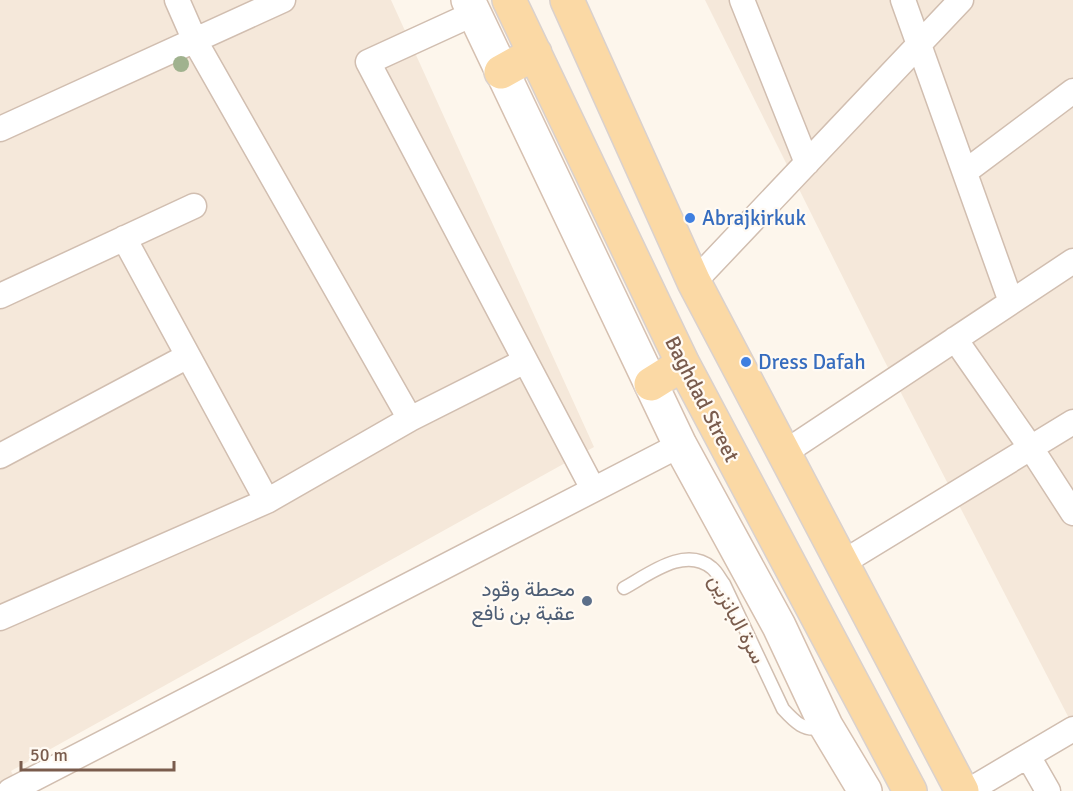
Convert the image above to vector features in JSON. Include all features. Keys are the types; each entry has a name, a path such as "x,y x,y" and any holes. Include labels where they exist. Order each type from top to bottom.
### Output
{"main road":[{"name":"Baghdad Street","path":"509,0 683,364 910,791"},
{"path":"567,0 694,282 962,791"},
{"name":"سرة البانزين","path":"472,7 501,72 684,451 779,626 826,726 865,791"},
{"path":"501,72 535,53"},
{"path":"651,384 683,364"}],"street":[{"path":"177,0 195,41 410,419"},
{"path":"0,129 283,0"},
{"path":"742,0 807,163"},
{"path":"903,0 1011,302"},
{"path":"694,282 961,0"},
{"path":"472,7 368,62 593,489"},
{"path":"965,172 1073,91"},
{"path":"0,296 194,206"},
{"path":"124,238 267,501"},
{"path":"784,453 1073,261"},
{"path":"955,339 1073,513"},
{"path":"0,456 188,356"},
{"path":"0,618 267,501 410,419 525,361"},
{"path":"842,563 1073,422"},
{"path":"10,791 593,489 684,451"},
{"path":"968,791 1073,729"},
{"path":"1028,756 1048,791"}],"lane":[{"name":"سرة البانزين","path":"624,588 672,562 686,559 698,561 712,568 724,584 783,709 793,721 805,728 818,729 826,726"}],"shaded area":[{"path":"0,0 391,0 594,447 11,771 21,791 0,791"},
{"path":"705,0 1073,0 1073,726 883,358"}],"place":[{"name":"Abrajkirkuk","path":"690,218"},
{"name":"Dress Dafah","path":"746,362"},
{"name":"محطة وقود عقبة بن نافع","path":"587,601"}]}
